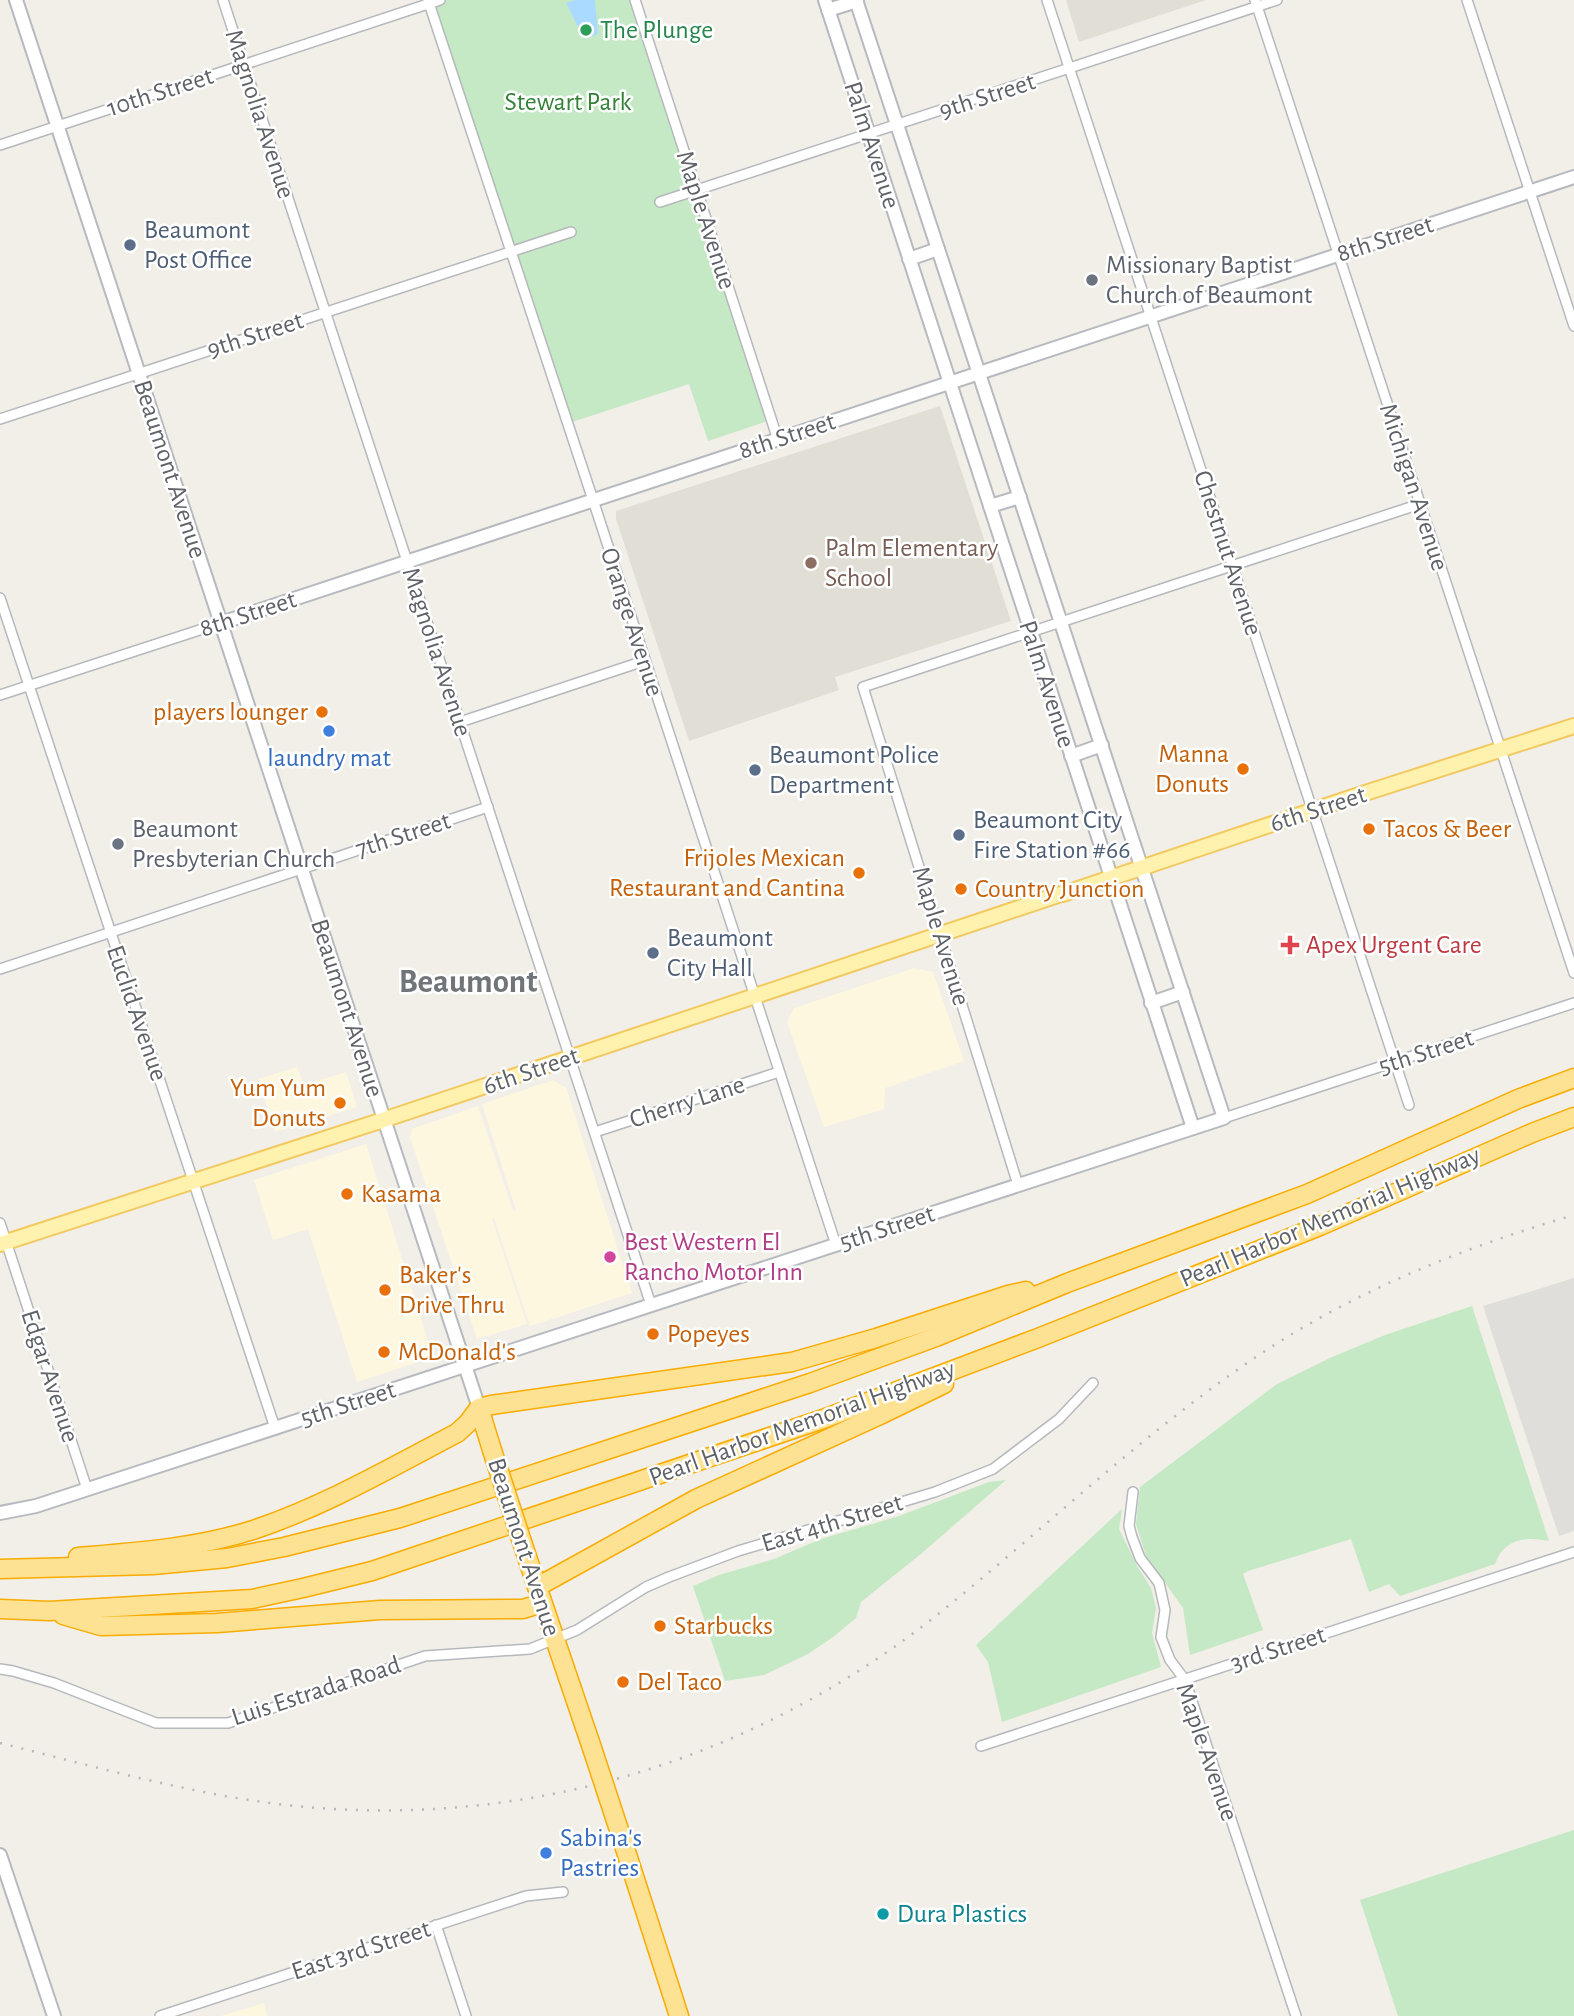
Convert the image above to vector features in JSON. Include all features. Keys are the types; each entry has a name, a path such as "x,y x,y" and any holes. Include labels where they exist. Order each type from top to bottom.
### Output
{"highway":[{"name":"Pearl Harbor Memorial Highway","path":"0,1567 153,1565 227,1558 284,1547 400,1518 810,1383 936,1337 1067,1283 1307,1194 1518,1099 1574,1078"},
{"name":"Pearl Harbor Memorial Highway","path":"0,1609 49,1611 251,1599 372,1571 823,1419 1038,1338 1320,1226 1574,1117"},
{"path":"0,1567 149,1550 251,1531 304,1511 457,1433 479,1408 792,1362 876,1338 1008,1294 1067,1283"},
{"path":"49,1611 101,1626 114,1626 217,1623 380,1610 523,1609 539,1595 696,1499 880,1415 1038,1338"},
{"name":"Beaumont Avenue","path":"479,1408 679,2016"}],"main road":[{"name":"6th Street","path":"3,1243 1574,726"}],"street":[{"name":"Beaumont Avenue","path":"16,0 479,1408"},
{"name":"Magnolia Avenue","path":"223,0 651,1305"},
{"name":"10th Street","path":"0,145 440,0"},
{"name":"Maple Avenue","path":"635,0 778,440"},
{"path":"826,5 857,0"},
{"name":"Palm Avenue","path":"857,0 896,126 1224,1118"},
{"name":"Chestnut Avenue","path":"1047,0 1409,1105"},
{"name":"9th Street","path":"660,202 896,126 1256,3 1277,0"},
{"path":"1467,0 1574,326"},
{"name":"Orange Avenue","path":"428,2 836,1245"},
{"name":"Michigan Avenue","path":"1256,3 1574,973"},
{"name":"Palm Avenue","path":"826,5 1193,1128"},
{"name":"8th Street","path":"0,695 1574,177"},
{"name":"9th Street","path":"0,419 571,232"},
{"path":"909,259 938,249"},
{"path":"990,506 1020,497"},
{"path":"1031,632 1420,504"},
{"name":"Euclid Avenue","path":"0,598 275,1428"},
{"name":"Maple Avenue","path":"1018,1185 863,687 1031,632"},
{"path":"460,722 644,661"},
{"path":"1070,756 1102,745"},
{"name":"7th Street","path":"0,969 488,807"},
{"path":"1151,1003 1183,992"},
{"name":"5th Street","path":"0,1513 36,1506 1574,1003"},
{"name":"Cherry Lane","path":"594,1132 779,1072"},
{"name":"Edgar Avenue","path":"0,1223 3,1243 88,1489"},
{"name":"East 4th Street","path":"555,1639 577,1630 646,1587 669,1577 738,1551 935,1492 993,1469 1059,1419 1093,1383"},
{"name":"Maple Avenue","path":"1133,1492 1129,1526 1140,1558 1159,1583 1165,1610 1161,1637 1170,1660 1185,1680 1296,2016"},
{"name":"3rd Street","path":"981,1746 1574,1552"},
{"name":"Luis Estrada Road","path":"0,1669 54,1683 156,1723 228,1723 425,1656 530,1649 555,1639"},
{"path":"0,1855 54,2016"},
{"name":"East 3rd Street","path":"160,2016 526,1896 563,1892"},
{"path":"436,1925 466,2016"}],"shaded area":[{"path":"1066,0 1206,0 1079,42"},
{"name":"Palm Elementary School","path":"940,406 1011,621 835,677 839,690 689,741 616,519 616,511"},
{"path":"914,968 933,972 964,1061 885,1088 884,1109 824,1127 787,1022 794,1008"},
{"path":"297,1067 304,1085 346,1072 357,1107 275,1132 258,1079"},
{"path":"553,1080 566,1088 632,1293 530,1326 494,1218 492,1219 527,1324 477,1339 410,1137 412,1129 478,1106 513,1211 509,1213 516,1210 482,1104"},
{"path":"366,1144 433,1357 357,1382 308,1229 273,1240 254,1180"},
{"path":"1574,1278 1574,1531 1559,1536 1483,1306"},
{"path":"264,2003 267,2016 221,2016"}],"green space":[{"name":"Stewart Park","path":"433,0 636,0 768,421 708,441 689,384 572,422"},
{"path":"1472,1306 1549,1541 1516,1541 1504,1549 1495,1564 1400,1596 1389,1584 1369,1592 1351,1539 1248,1571 1243,1574 1263,1630 1190,1655 1183,1608 1146,1556 1136,1524 1140,1487 1277,1384 1385,1335"},
{"path":"1006,1480 861,1602 856,1618 833,1637 808,1654 764,1675 725,1681 693,1586 719,1575 774,1559 821,1539 899,1516 989,1482"},
{"path":"1122,1509 1119,1529 1151,1588 1156,1608 1152,1633 1161,1667 1002,1722 988,1662 976,1645"},
{"path":"1574,1830 1574,2016 1398,2016 1360,1900"}],"water":[{"path":"595,0 598,34 584,39 566,3"}],"railway":[{"path":"0,1743 198,1791 318,1808 404,1810 488,1804 571,1790 652,1768 730,1739 806,1702 878,1658 947,1607 1180,1412 1298,1330 1413,1272 1493,1241 1574,1215"}],"place":[{"name":"The Plunge","path":"586,30"},
{"name":"Beaumont Post Office","path":"130,245"},
{"name":"Missionary Baptist Church of Beaumont","path":"1092,280"},
{"name":"Palm Elementary School","path":"811,563"},
{"name":"players lounger","path":"322,712"},
{"name":"laundry mat","path":"329,731"},
{"name":"Manna Donuts","path":"1243,769"},
{"name":"Beaumont Police Department","path":"755,770"},
{"name":"Tacos & Beer","path":"1369,829"},
{"name":"Beaumont City Fire Station #66","path":"959,835"},
{"name":"Beaumont Presbyterian Church","path":"118,844"},
{"name":"Frijoles Mexican Restaurant and Cantina","path":"859,873"},
{"name":"Country Junction","path":"961,889"},
{"name":"Apex Urgent Care","path":"1290,945"},
{"name":"Beaumont City Hall","path":"653,953"},
{"name":"Yum Yum Donuts","path":"340,1103"},
{"name":"Kasama","path":"347,1194"},
{"name":"Best Western El Rancho Motor Inn","path":"610,1257"},
{"name":"Baker's Drive Thru","path":"385,1290"},
{"name":"Popeyes","path":"653,1334"},
{"name":"McDonald's","path":"384,1352"},
{"name":"Starbucks","path":"660,1626"},
{"name":"Del Taco","path":"623,1682"},
{"name":"Sabina's Pastries","path":"546,1853"},
{"name":"Dura Plastics","path":"883,1914"}],"district":[{"name":"Beaumont","path":"468,982"}]}
